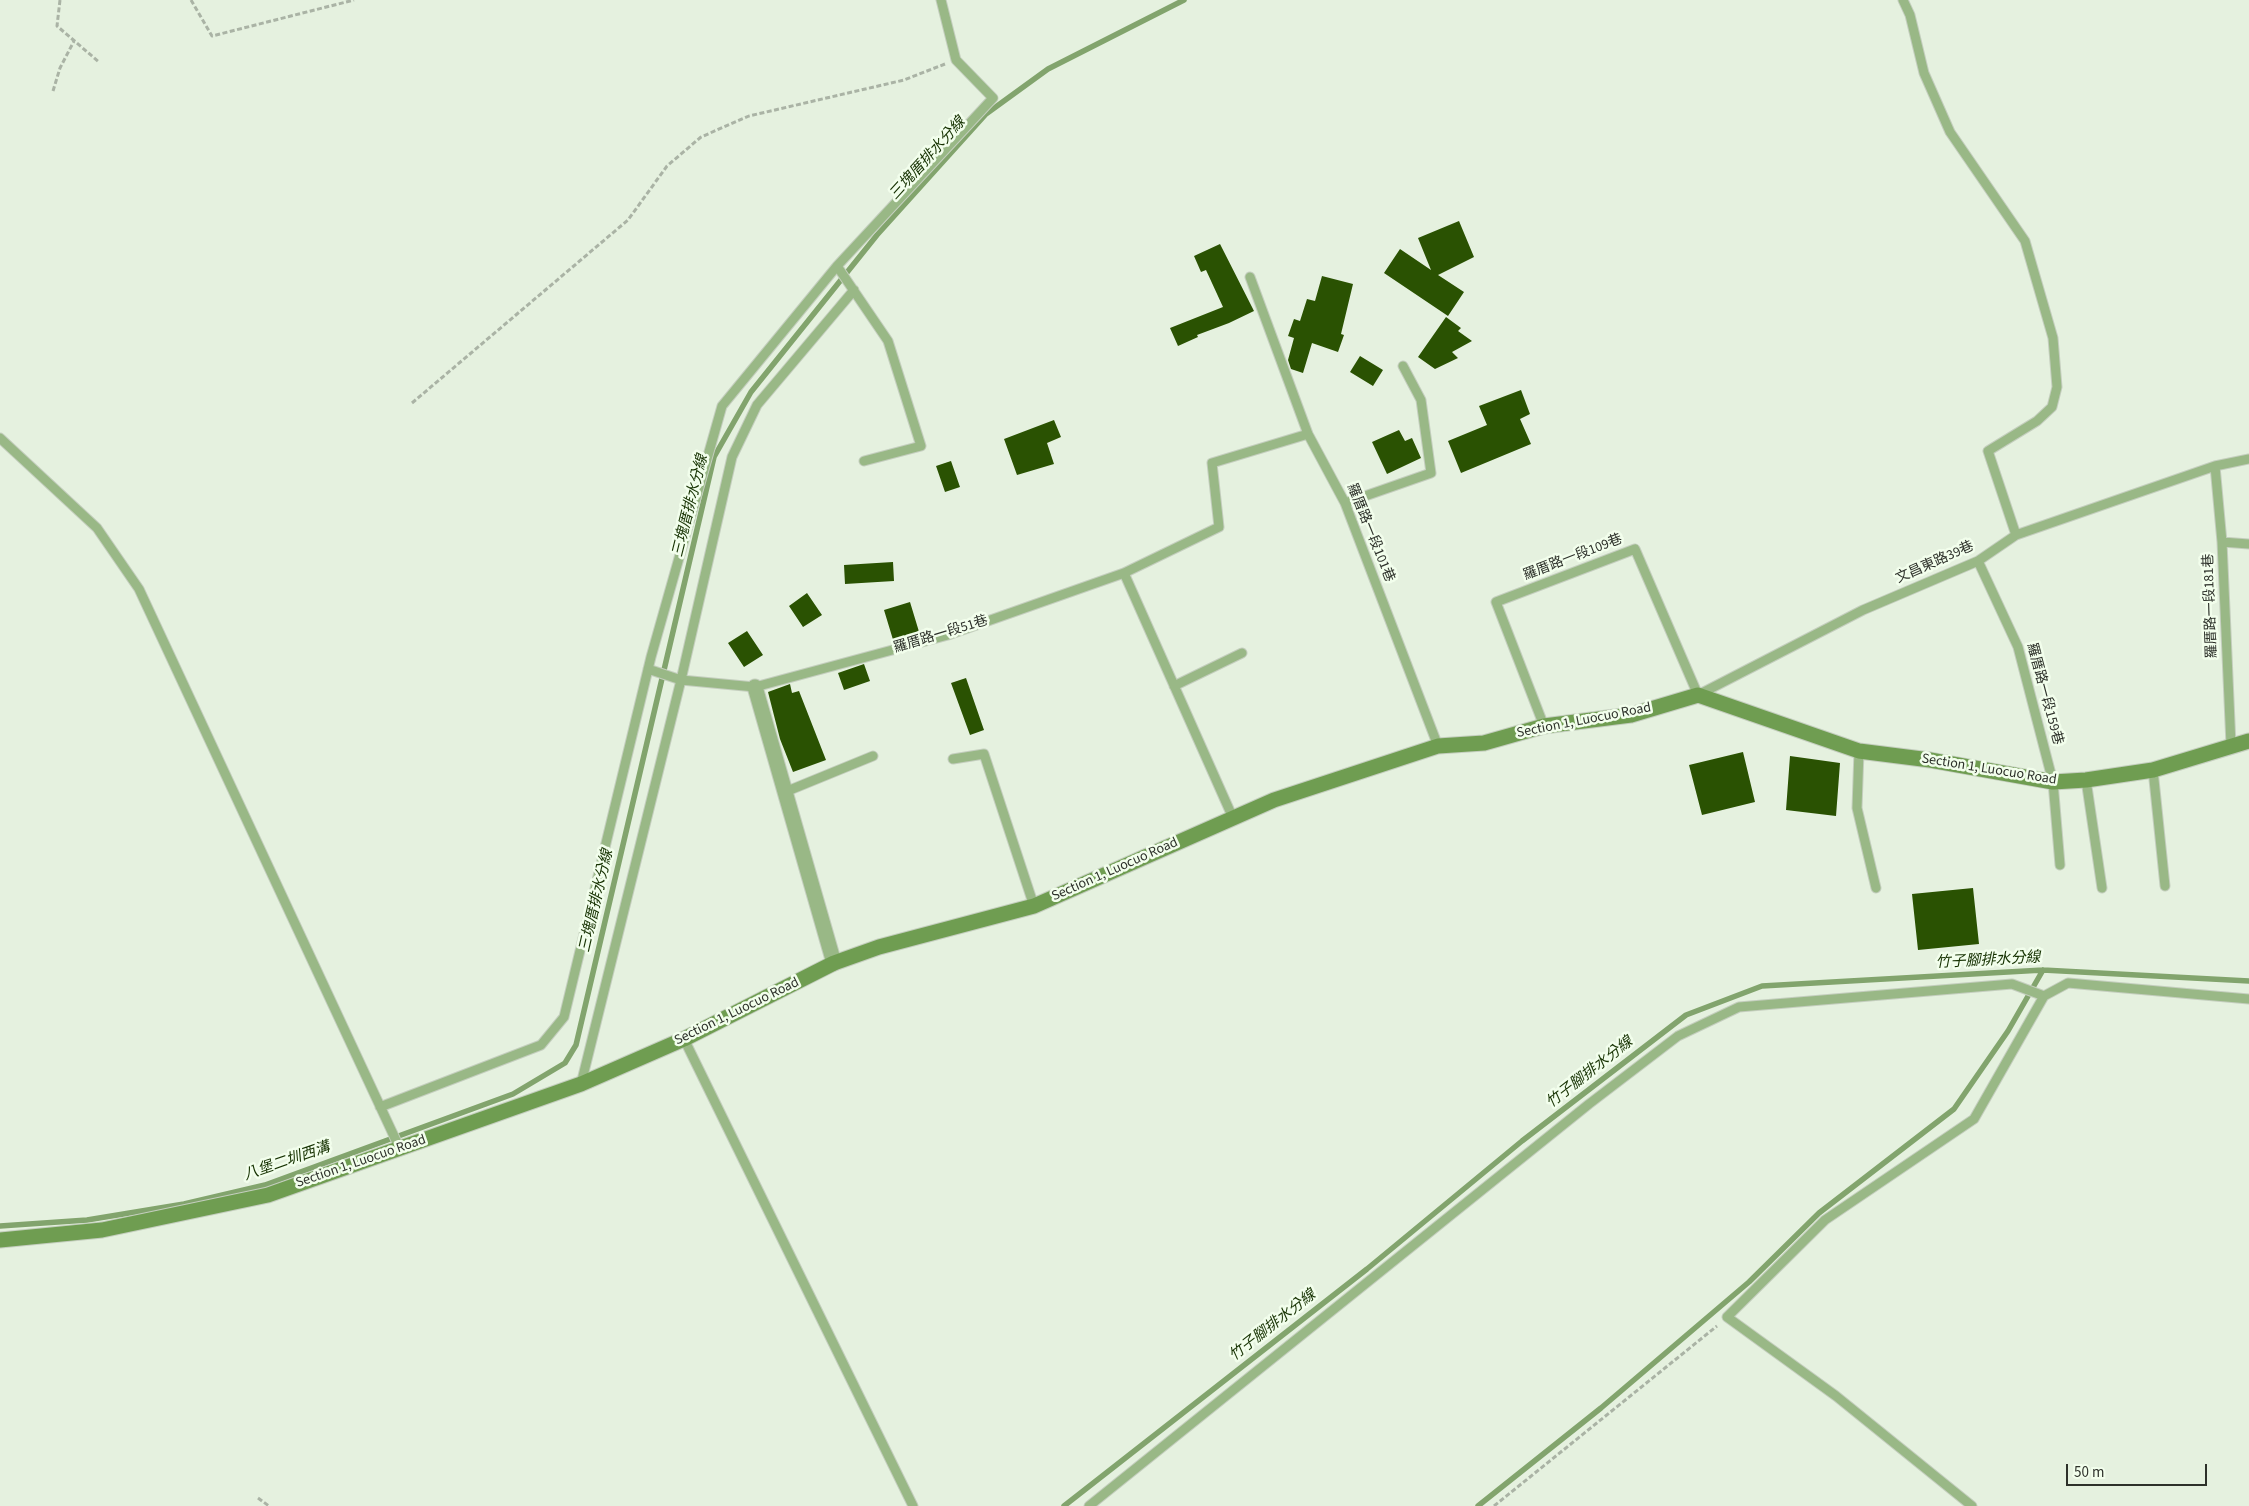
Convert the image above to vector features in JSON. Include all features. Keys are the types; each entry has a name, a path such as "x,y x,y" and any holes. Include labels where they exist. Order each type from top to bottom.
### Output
{"street":[{"path":"756,687 834,963"},
{"name":"Section 1, Luocuo Road","path":"0,1240 102,1230 268,1195 581,1084 684,1039 834,963 879,948 1034,906 1274,800 1438,746 1484,743 1544,726 1631,715 1698,695 1859,751 1930,760 2053,782 2086,780 2152,770 2249,741"}],"lane":[{"path":"380,1107 541,1044 564,1017 651,670 722,406 836,266 993,98 956,60 941,0"},
{"path":"1903,0 1910,15 1924,73 1950,132 2024,241 2053,338 2057,387 2052,407 2036,421 1988,451 2016,535"},
{"path":"836,266 888,340 921,446 864,461"},
{"name":"羅厝路一段101巷","path":"1250,277 1308,434 1345,504 1438,746"},
{"path":"581,1084 681,680 732,457 757,405 854,290"},
{"path":"1345,504 1431,473 1421,400 1403,366"},
{"name":"羅厝路一段51巷","path":"651,670 681,680 756,687 948,635 1124,573 1219,526 1212,463 1308,434"},
{"path":"0,438 97,528 139,589 400,1149"},
{"name":"文昌東路39巷","path":"1698,695 1863,610 1978,561 2016,535 2215,466 2249,459"},
{"name":"羅厝路一段181巷","path":"2215,466 2222,542 2231,745"},
{"path":"2222,542 2249,544"},
{"name":"羅厝路一段109巷","path":"1544,726 1496,602 1635,549 1698,695"},
{"name":"羅厝路一段159巷","path":"1978,561 2018,647 2053,782 2060,865"},
{"path":"1124,573 1233,818"},
{"path":"1174,686 1242,653"},
{"path":"1859,751 1857,808 1876,888"},
{"path":"953,759 984,754 1034,906"},
{"path":"785,792 873,756"},
{"path":"2152,770 2165,886"},
{"path":"2086,780 2102,888"},
{"path":"1972,1506 1836,1396 1727,1317 1825,1220 1974,1118 2044,996 2068,983 2249,999"},
{"path":"1090,1506 1589,1104 1678,1036 1739,1007 2012,984 2044,996"},
{"path":"684,1039 913,1506"}],"path":[{"path":"60,0 57,26 99,62"},
{"path":"191,0 212,36 354,0"},
{"path":"53,91 60,68 74,42"},
{"path":"412,402 628,220 667,166 702,137 749,116 904,80 956,60"},
{"path":"1494,1506 1727,1317"},
{"path":"258,1498 269,1506"}],"building":[{"path":"1459,221 1474,257 1438,275 1464,292 1448,316 1384,273 1400,249 1431,270 1418,238"},
{"path":"1220,244 1254,311 1197,335 1198,337 1178,346 1170,328 1223,307 1206,270 1201,272 1194,256"},
{"path":"1322,276 1353,284 1341,334 1344,335 1338,352 1312,343 1303,373 1291,369 1288,360 1294,338 1288,336 1294,319 1300,321 1307,299 1315,301"},
{"path":"1446,317 1461,328 1458,331 1472,341 1452,352 1458,358 1435,369 1418,357"},
{"path":"1360,356 1383,370 1373,386 1350,372"},
{"path":"1521,390 1530,414 1520,419 1531,444 1461,473 1448,441 1487,425 1479,406"},
{"path":"1054,420 1061,437 1047,443 1054,464 1017,475 1004,439"},
{"path":"1399,430 1405,441 1412,438 1421,458 1387,474 1372,442"},
{"path":"951,461 960,487 945,492 936,466"},
{"path":"893,562 894,581 845,584 844,565"},
{"path":"807,593 822,615 803,627 789,606"},
{"path":"910,602 920,635 894,643 884,610"},
{"path":"747,631 763,655 744,667 728,643"},
{"path":"864,664 870,681 844,690 838,673"},
{"path":"966,678 984,730 970,735 951,683"},
{"path":"790,684 792,693 799,691 826,760 793,772 780,739 768,692"},
{"path":"1743,752 1755,802 1702,815 1689,765"},
{"path":"1790,756 1840,763 1836,816 1786,810"},
{"path":"1973,888 1979,944 1918,950 1912,894"}],"waterway":[{"name":"三塊厝排水分線","path":"0,1226 87,1220 184,1204 265,1185 513,1094 565,1063 576,1045 714,457 751,392 877,235 986,114 1048,69 1184,0"},
{"name":"竹子腳排水分線","path":"1064,1506 1367,1269 1522,1141 1686,1015 1762,986 2043,970 2249,981"},
{"path":"1478,1506 1601,1408 1749,1282 1819,1213 1954,1109 2008,1031 2043,970"}],"water label":[{"name":"八堡二圳西溝","path":"287,1162"}]}
